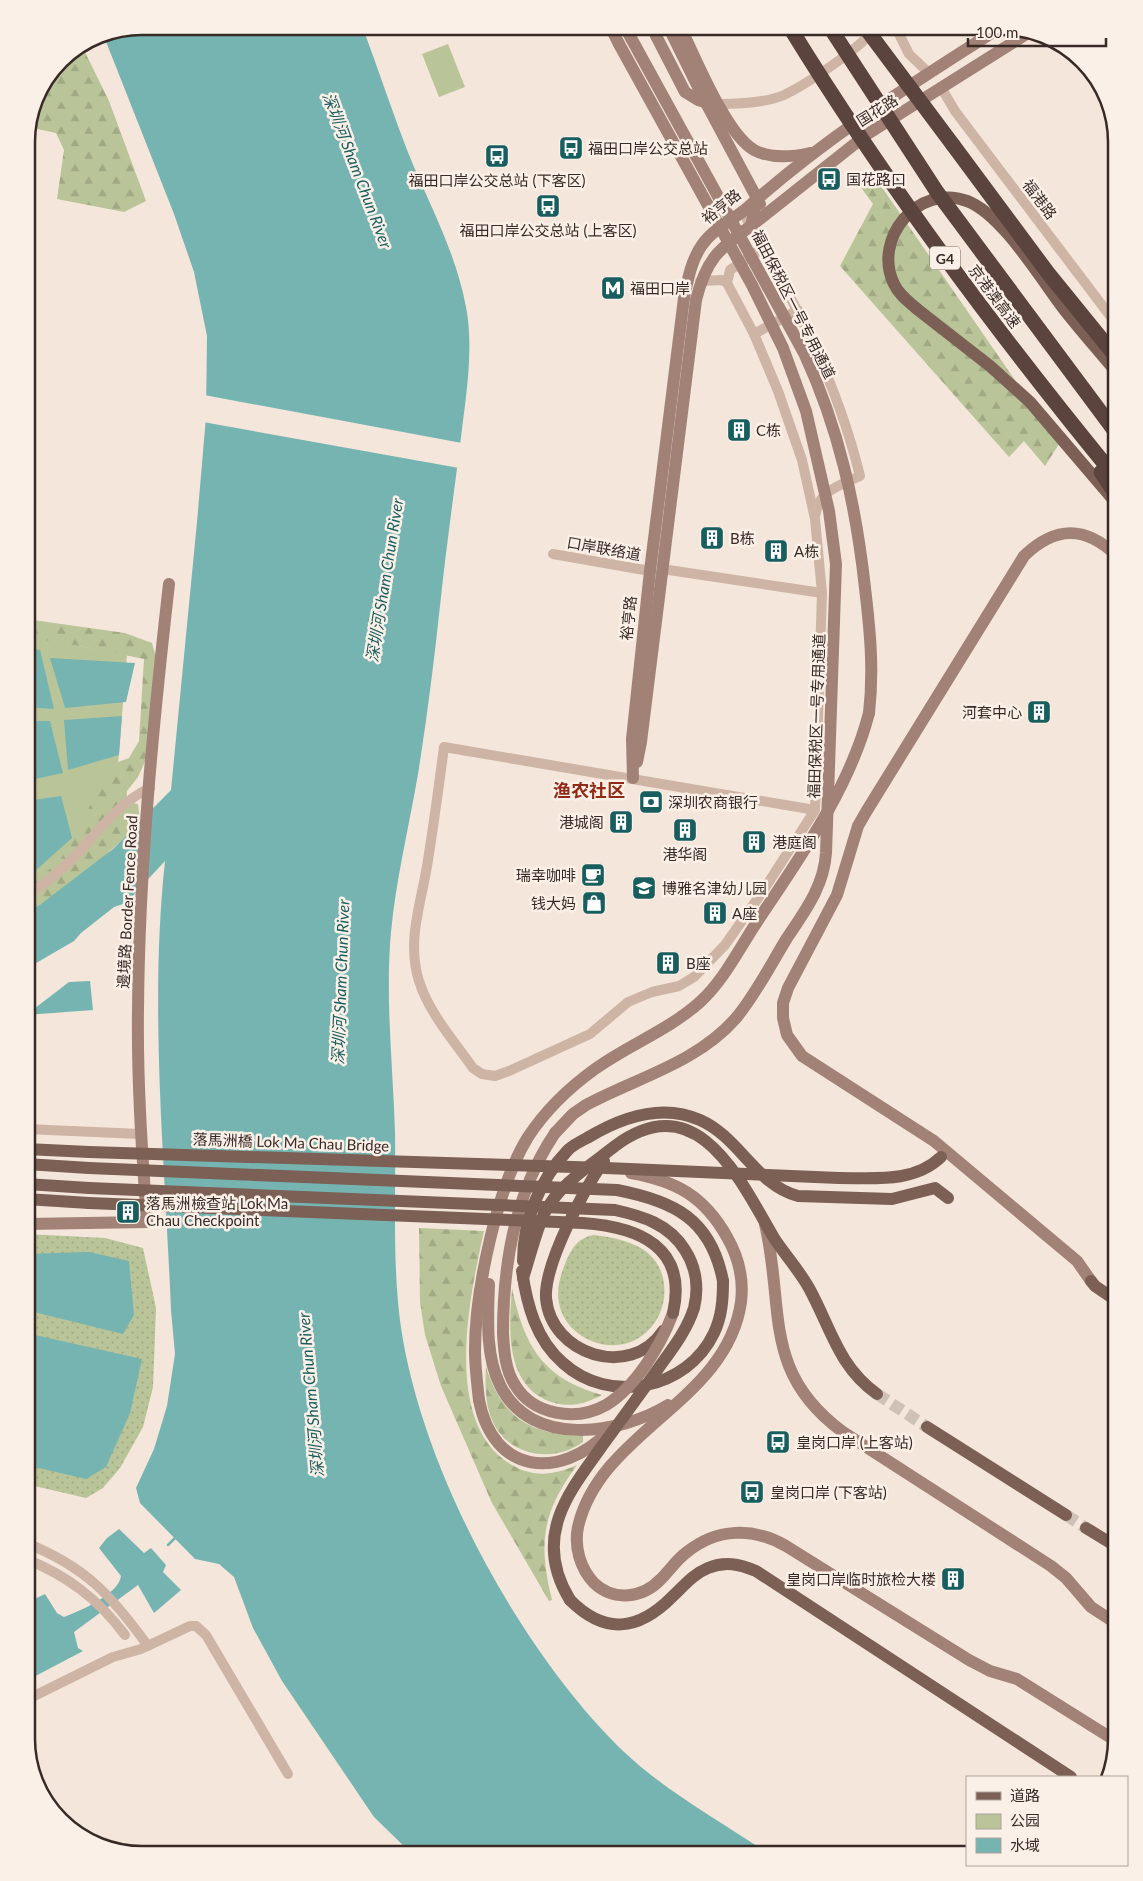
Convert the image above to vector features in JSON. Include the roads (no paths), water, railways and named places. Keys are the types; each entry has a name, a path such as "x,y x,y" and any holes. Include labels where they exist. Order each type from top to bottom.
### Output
{"highway":[{"name":"京港澳高速","path":"795,35 893,188 1055,404 1108,467"},
{"name":"京港澳高速","path":"835,35 937,192 1108,422"},
{"path":"871,35 1048,273 1108,346"},
{"path":"1055,404 1108,483"}],"main road":[{"path":"619,35 625,41"},
{"path":"625,35 625,41"},
{"path":"656,35 685,92 706,103 719,104"},
{"path":"672,35 765,214"},
{"path":"684,35 734,131 753,149 767,155 779,156 810,153"},
{"name":"国花路","path":"757,199 810,153 853,122 987,35"},
{"name":"国花路","path":"751,226 866,135 942,89 1022,37"},
{"name":"福田保税区一号专用通道","path":"621,1420 602,1439 578,1455 559,1463 536,1464 515,1456 496,1441 484,1420 479,1400 475,1350 476,1326 493,1234 510,1173 538,1124 572,1088 595,1069 691,1009 710,991 723,974 840,790 862,742 869,713 872,662 861,556 849,485 825,402 804,353 625,41"},
{"name":"福田保税区一号专用通道","path":"625,41 783,348 806,410 829,511 836,564 824,875 813,898 742,1009 731,1023 695,1052 586,1105 555,1133 540,1157 521,1204 511,1238 505,1274 503,1333 509,1372 521,1394 540,1408 553,1412 574,1414 594,1410 607,1404 618,1395 662,1341 673,1313"},
{"path":"1108,362 1077,326 1007,234 980,208 967,201 944,198 918,206 897,226 891,239 888,262 898,292 917,310 990,366 1030,402 1108,493"},
{"name":"裕亨路","path":"633,778 642,742 656,570 684,298 690,272 703,243 715,231 757,199"},
{"name":"裕亨路","path":"656,570 692,317 700,281 709,262 723,245 751,226 757,199"},
{"path":"1108,548 1089,536 1060,533 1034,546 1024,556 858,826 837,895 788,988 783,1003 783,1018 787,1034 802,1056 941,1146 1077,1261 1095,1286 1108,1295"},
{"name":"邊境路 Border Fence Road","path":"35,1224 147,1222 140,1134 138,1011 141,892 169,584"},
{"path":"523,1278 523,1255 530,1216 536,1198 556,1164 569,1148 594,1134 628,1118 646,1114 679,1114 708,1124 734,1146 769,1182 786,1193 798,1196 892,1199 935,1188 948,1198"},
{"path":"523,1278 545,1212 572,1178 625,1138 637,1132 661,1126 688,1130 698,1134 727,1162 775,1240 808,1286 848,1366 864,1385 877,1394"},
{"path":"35,1200 89,1203 490,1220 599,1224 641,1234 653,1243 669,1262 676,1288 673,1313 654,1342 631,1354 608,1358 583,1351 561,1334 549,1310 547,1282 556,1254 594,1175 625,1138"},
{"name":"落馬洲橋 Lok Ma Chau Bridge","path":"35,1149 839,1178 900,1177 929,1168 941,1157"},
{"path":"35,1165 617,1190 654,1198 672,1205 684,1213 705,1234 714,1250 723,1281 721,1314 714,1334 703,1351 689,1365 673,1376 656,1383 635,1388 619,1388 590,1381 575,1373 551,1350 534,1323 528,1307 519,1240 521,1204"},
{"path":"606,1168 671,1183 699,1200 716,1218 731,1244 743,1284 739,1313 723,1351 712,1368 615,1461 589,1497 578,1528 577,1549 584,1569 596,1584 618,1596 641,1592 659,1582 685,1553 700,1543 730,1532 757,1534 786,1546 976,1665 1022,1682 1108,1736"},
{"path":"35,1185 596,1209 631,1214 650,1220 665,1229 685,1250 694,1268 696,1293 689,1320 675,1346 576,1482 559,1516 555,1531 554,1563 560,1583 570,1600 580,1610 604,1624 628,1624 650,1616 687,1582 706,1569 729,1564 741,1564 756,1571 1069,1776"},
{"path":"763,1218 782,1347 792,1374 813,1405 843,1432 1051,1566 1066,1578 1091,1607 1108,1618"},
{"path":"493,1234 488,1314 492,1358 500,1385 506,1394 514,1405 533,1419 549,1426 571,1430 606,1427 646,1416 661,1409 688,1390 723,1351"},
{"path":"927,1427 1066,1515"},
{"path":"1086,1528 1108,1542"}],"street":[{"path":"719,104 759,100 784,94 858,47 868,35"},
{"path":"900,35 909,54 929,73"},
{"name":"福港路","path":"942,89 955,111 1108,313"},
{"path":"742,212 798,310 835,390 860,476 824,494 818,504 815,519"},
{"path":"727,283 730,270 763,247"},
{"path":"700,281 722,280 727,283 754,334 792,428 802,460 815,519 822,593 815,810 763,891 724,945 694,977 679,986 652,992 628,1002 581,1039 509,1072 495,1076 482,1074 473,1068 427,1002 418,979 414,945 415,921 428,862 444,747 815,810"},
{"path":"754,334 798,310"},
{"name":"口岸联络道","path":"553,554 822,593"},
{"path":"35,889 71,860 130,797 150,788"},
{"path":"35,1129 140,1134"},
{"path":"35,1547 70,1564 108,1595 148,1646"},
{"path":"35,1563 58,1573 94,1599 109,1614 125,1635"},
{"path":"35,1566 43,1566"},
{"path":"35,1696 113,1657 148,1646 190,1626 196,1626 206,1635 288,1774"}],"water":[{"name":"深圳河 Sham Chun River","path":"142,35 365,35 407,150 451,253 466,307 469,339 465,405 427,711 418,774 396,892 389,957 389,1007 395,1132 396,1281 407,1360 424,1421 447,1483 475,1544 508,1603 545,1658 583,1708 623,1751 675,1793 756,1846 404,1846 374,1817 282,1681 253,1628 234,1577 219,1564 195,1559 140,1503 136,1488 154,1449 167,1406 175,1354 162,1142 158,1029 160,917 165,861 126,903 114,907 81,933 74,941 35,964 35,907 113,849 171,790 206,417 207,336 194,272 174,214 106,42 128,36"},
{"path":"35,649 40,650 54,709 35,708"},
{"path":"50,658 135,663 126,702 65,708"},
{"path":"122,716 119,755 68,770 64,720"},
{"path":"35,721 50,721 63,773 35,779"},
{"path":"61,796 72,838 35,871 35,800"},
{"path":"90,981 93,1010 35,1014 35,1008 69,982"},
{"path":"89,1252 129,1261 134,1315 123,1334 35,1312 35,1254"},
{"path":"35,1335 142,1359 130,1413 106,1467 86,1479 35,1467"},
{"path":"119,1529 144,1553 151,1548 166,1565 163,1572 181,1590 154,1613 138,1585 74,1632 78,1648 83,1651 35,1676 35,1599 45,1594 57,1613 64,1617 98,1601 114,1589 119,1583 121,1576 99,1548 107,1538"}],"waterway":[{"path":"168,1545 175,1538"}],"tunnel":[{"path":"877,1394 927,1427"},
{"path":"1066,1515 1086,1528"}],"place":[{"name":"福田口岸公交总站","path":"571,148"},
{"name":"福田口岸公交总站 (下客区)","path":"497,156"},
{"name":"国花路口","path":"829,179"},
{"name":"福田口岸公交总站 (上客区)","path":"548,206"},
{"name":"福田口岸","path":"613,288"},
{"name":"C栋","path":"739,430"},
{"name":"B栋","path":"712,538"},
{"name":"A栋","path":"776,551"},
{"name":"河套中心","path":"1039,712"},
{"name":"深圳农商银行","path":"651,802"},
{"name":"港城阁","path":"621,822"},
{"name":"港华阁","path":"685,830"},
{"name":"港庭阁","path":"754,842"},
{"name":"瑞幸咖啡","path":"593,875"},
{"name":"博雅名津幼儿园","path":"644,888"},
{"name":"钱大妈","path":"594,903"},
{"name":"A座","path":"715,913"},
{"name":"B座","path":"668,963"},
{"name":"落馬洲檢查站 Lok Ma Chau Checkpoint","path":"128,1212"},
{"name":"皇岗口岸 (上客站)","path":"778,1442"},
{"name":"皇岗口岸 (下客站)","path":"752,1492"},
{"name":"皇岗口岸临时旅检大楼","path":"953,1579"}],"district":[{"name":"渔农社区","path":"589,790"}]}
